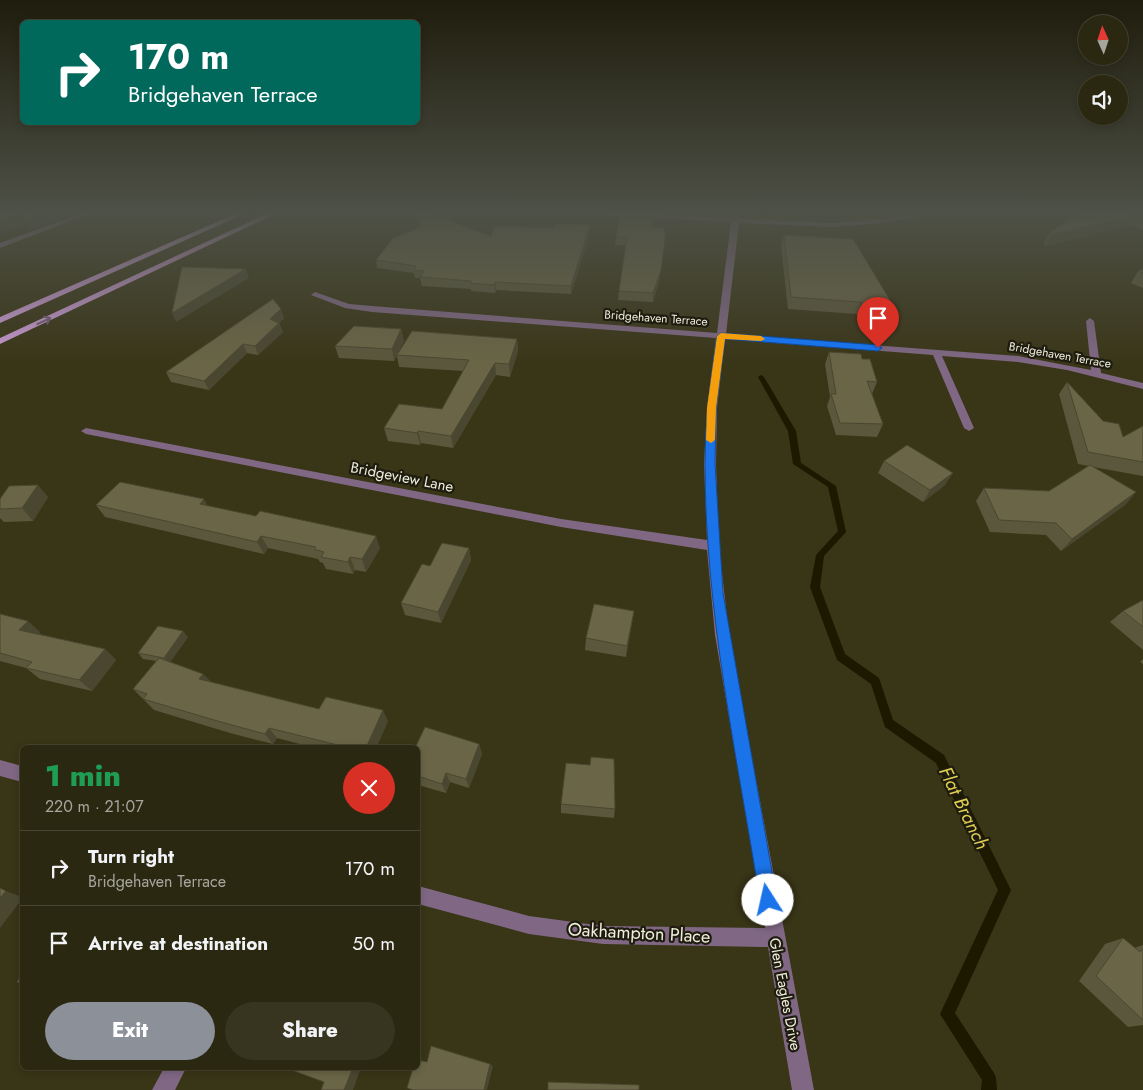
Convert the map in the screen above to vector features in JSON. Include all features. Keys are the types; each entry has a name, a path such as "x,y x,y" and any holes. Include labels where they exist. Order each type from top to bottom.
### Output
{"main road":[{"path":"0,320 125,265"},
{"path":"0,341 162,265"}],"street":[{"name":"Glen Eagles Drive","path":"729,265 711,436 713,546 722,634 803,1090"},
{"name":"Bridgehaven Terrace","path":"315,295 348,306 372,309 1018,359 1096,373 1143,386"},
{"path":"1090,320 1096,373"},
{"path":"936,352 969,428"},
{"name":"Bridgeview Lane","path":"86,431 561,523 713,546"},
{"path":"0,768 20,773"},
{"name":"Oakhampton Place","path":"420,896 529,924 603,935 775,938"},
{"path":"163,1090 174,1070"}],"building":[{"path":"408,265 578,265 571,286 495,282 494,285 470,283 471,281 420,277 424,271 414,270 416,266"},
{"path":"623,265 662,265 653,293 619,291"},
{"path":"787,265 869,265 896,310 863,308 861,302 791,297"},
{"path":"182,267 246,269 172,313"},
{"path":"273,299 281,309 270,319 279,323 255,346 243,344 204,381 166,372"},
{"path":"354,326 401,329 392,349 335,346"},
{"path":"412,331 517,339 509,364 495,363 451,436 384,428 399,404 442,409 469,360 397,355"},
{"path":"829,352 861,354 862,359 870,359 877,382 867,381 883,424 840,423 831,394 836,394"},
{"path":"1067,382 1103,421 1119,424 1123,437 1143,426 1143,462 1088,452"},
{"path":"907,445 953,473 930,490 884,461"},
{"path":"1090,465 1136,492 1072,539 1056,523 999,520 984,488 1049,491"},
{"path":"120,482 204,499 200,504 256,516 260,511 376,536 362,559 350,557 348,562 321,557 324,552 314,549 316,547 261,536 257,542 96,505"},
{"path":"38,485 22,508 0,509 0,499 9,486"},
{"path":"442,543 469,548 438,612 401,603 422,564 430,566"},
{"path":"1143,600 1143,627 1123,611"},
{"path":"594,604 634,611 627,646 586,638"},
{"path":"0,614 28,621 19,630 105,649 79,680 26,668 32,662 0,653"},
{"path":"158,626 183,631 164,658 138,653"},
{"path":"159,658 203,674 199,679 319,709 326,697 383,710 367,745 338,745 269,728 265,734 221,722 143,699 147,694 133,689"},
{"path":"425,727 479,744 466,779 446,773 442,784 420,777 420,745 416,745"},
{"path":"591,757 614,759 615,809 561,804 566,763 590,765"},
{"path":"0,888 6,891 0,898"},
{"path":"1123,938 1140,952 1143,949 1143,1020 1096,976"},
{"path":"431,1046 490,1064 484,1090 413,1090 407,1088 412,1070 420,1070 420,1060 427,1062"},
{"path":"291,1070 352,1070 344,1090 321,1090 324,1082"},
{"path":"548,1082 639,1085 639,1090 548,1090"}],"waterway":[{"name":"Flat Branch","path":"761,377 792,431 797,464 832,486 842,532 820,555 815,587 841,657 875,681 889,723 940,759 1005,890 947,1014 989,1078 989,1090"}],"slow traffic":[{"path":"711,440 712,408 721,336 761,339"}],"route":[{"path":"768,900 722,634 713,546 710,464 712,408 721,336 878,348"}]}
